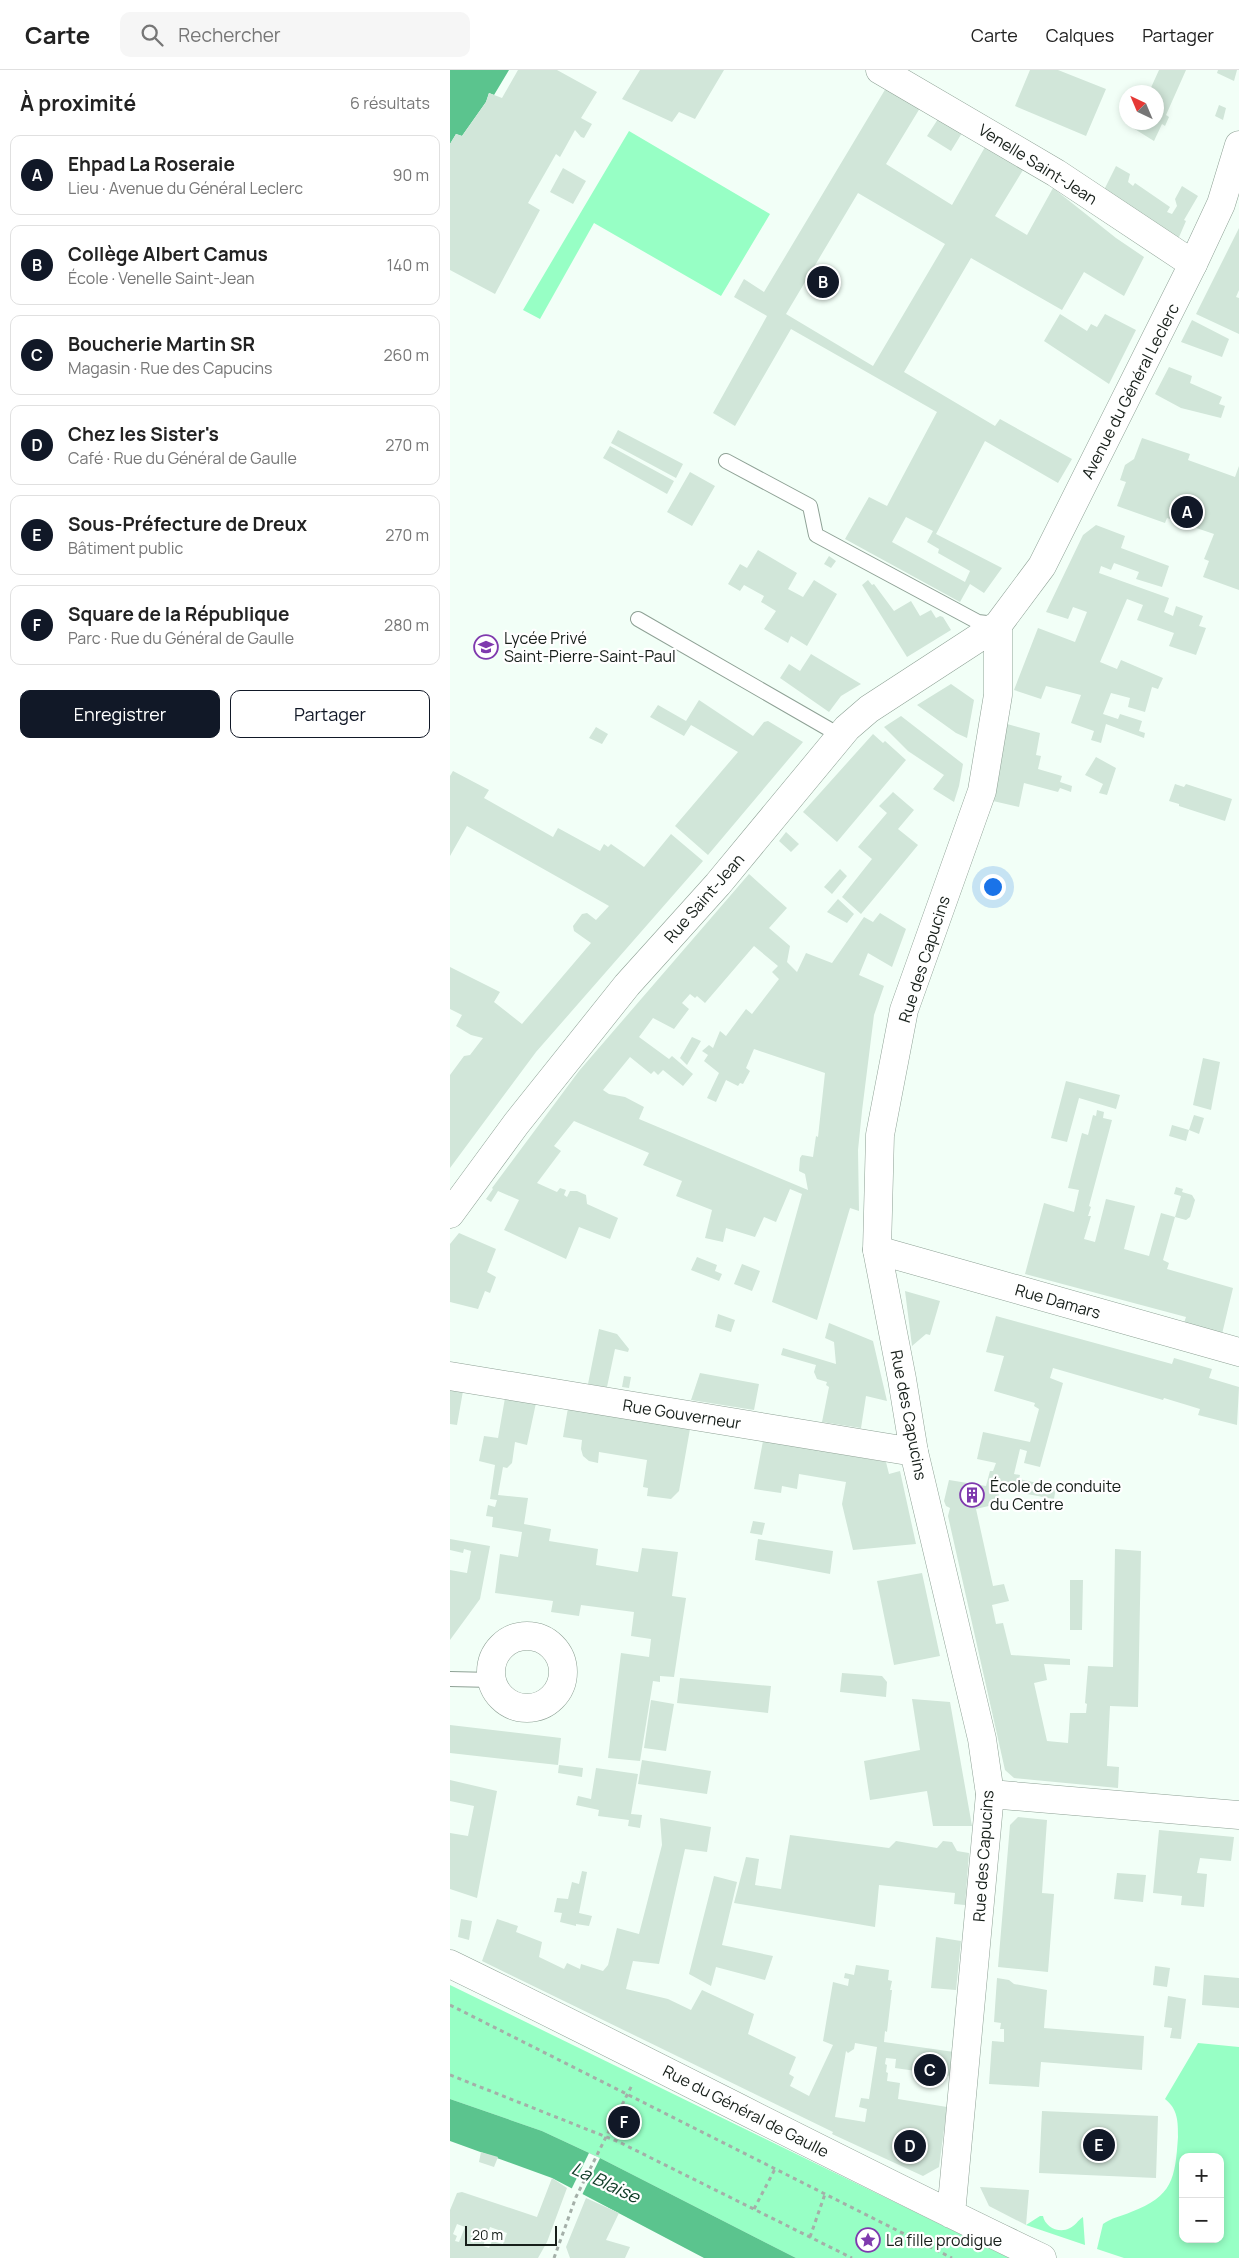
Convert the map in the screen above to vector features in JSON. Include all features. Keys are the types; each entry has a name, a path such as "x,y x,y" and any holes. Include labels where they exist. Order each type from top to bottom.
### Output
{"street":[{"name":"Venelle Saint-Jean","path":"880,70 1056,173 1193,264"},
{"name":"Avenue du Général Leclerc","path":"998,625 1042,566 1193,264 1221,204 1239,145"},
{"name":"Rue Saint-Jean","path":"450,1214 516,1124 627,985 718,884 841,736 869,709 998,625"},
{"name":"Rue des Capucins","path":"951,2214 990,1794 982,1740 914,1452 877,1250 880,1135 904,1010 982,791 998,696 998,625"},
{"name":"Rue Damars","path":"877,1250 1239,1352"},
{"name":"Rue Gouverneur","path":"450,1376 914,1452"},
{"path":"990,1794 1239,1815"},
{"name":"Rue du Général de Gaulle","path":"450,1964 645,2059 1042,2258"}],"lane":[{"path":"726,461 810,506 816,535 978,622 998,625"},
{"path":"638,619 841,736"},
{"path":"450,1679 492,1680"}],"path":[{"path":"450,2005 952,2258"},
{"path":"554,2258 576,2196 645,2059"},
{"path":"450,2075 605,2137 852,2258"},
{"path":"754,2209 775,2169"},
{"path":"810,2237 825,2194"}],"shaded area":[{"path":"629,131 770,214 721,296 594,223 540,319 523,310"},
{"path":"450,1985 1009,2258 796,2258 600,2158 542,2131 450,2099"},
{"path":"1198,2043 1239,2047 1239,2258 1124,2258 1097,2249 1103,2224 1145,2206 1164,2192 1169,2184 1175,2164 1178,2126 1175,2111 1165,2099"},
{"path":"1043,2216 1050,2226 1057,2230 1066,2230 1072,2227 1083,2217 1085,2245 1026,2225"}],"water":[{"path":"450,70 509,70 494,95 489,93 486,102 462,136 456,134 450,144"},
{"name":"La Blaise","path":"450,2099 542,2131 600,2158 796,2258 704,2258 552,2178 450,2141"}],"pier":[{"path":"589,2153 600,2158 582,2195 571,2190"}],"building":[{"path":"518,70 557,70 597,92 581,118 592,124 584,138 575,130 560,157 556,154 528,203 540,210 495,294 450,270 450,144 456,134 462,136 486,102 489,93 502,98"},
{"path":"640,70 724,70 695,119 679,112 672,122 622,99"},
{"path":"1030,70 1058,70 1106,89 1086,136 1015,106"},
{"path":"1159,70 1186,70 1166,115 1169,117 1165,126 1164,85 1152,85"},
{"path":"1218,70 1237,70 1234,81 1217,73"},
{"path":"886,88 920,108 886,164 952,205 985,147 1023,170 995,216 1027,235 1053,188 1116,238 1144,257 1124,296 1084,272 1062,310 971,258 904,372 995,426 1000,419 1072,459 1058,483 985,441 936,534 1002,568 984,593 970,584 960,602 845,539 869,497 887,506 937,412 791,329 735,426 713,413 767,316 734,297 744,279 764,292","holes":["858,193 945,244 873,366 786,314","906,517 933,531 927,542 939,549 938,553 970,571 965,582 892,542"]},
{"path":"1219,105 1226,108 1223,120 1215,116"},
{"path":"938,119 962,133 951,151 927,136"},
{"path":"1136,130 1159,130 1154,141"},
{"path":"1116,166 1130,174 1128,182 1133,186 1135,183 1170,207 1167,212 1172,214 1177,206 1175,199 1182,186 1198,196 1184,220 1186,221 1176,244 1102,194"},
{"path":"563,168 586,181 573,204 550,192"},
{"path":"1239,228 1239,290 1236,297 1239,298 1239,334 1196,314"},
{"path":"1060,314 1087,331 1091,324 1097,327 1105,314 1136,330 1109,384 1044,341"},
{"path":"1192,320 1229,339 1222,357 1181,342"},
{"path":"1169,367 1192,376 1190,383 1222,397 1219,404 1225,406 1221,418 1181,408 1155,394"},
{"path":"618,430 683,464 676,478 611,443"},
{"path":"1142,438 1190,454 1188,460 1235,477 1239,466 1239,590 1203,577 1209,561 1204,559 1214,534 1167,518 1165,523 1117,506 1126,482 1120,480 1125,465 1134,459"},
{"path":"610,446 674,481 667,494 603,458"},
{"path":"690,472 715,486 692,526 667,512"},
{"path":"1096,525 1125,536 1121,548 1169,566 1162,587 1136,579 1139,572 1114,563 1111,570 1101,566 1099,573 1169,598 1164,612 1173,616 1176,606 1203,616 1199,626 1206,628 1196,655 1169,646 1174,633 1137,620 1143,605 1127,599 1100,662 1117,669 1121,660 1163,678 1158,689 1152,687 1145,712 1128,707 1130,698 1111,693 1103,714 1118,719 1120,714 1142,721 1139,731 1145,733 1144,738 1106,724 1101,743 1091,740 1094,731 1071,723 1081,695 1046,686 1041,699 1014,690 1038,628 1075,642 1087,612 1073,607 1068,619 1046,612 1083,535"},
{"path":"758,550 797,573 788,589 803,597 814,580 837,594 807,646 791,636 788,643 764,629 776,611 761,602 764,596 744,585 740,591 728,584 740,564 747,568"},
{"path":"829,556 836,561 831,568 824,564"},
{"path":"868,580 872,585 874,584 894,611 911,601 920,616 931,610 936,618 943,617 951,630 907,657 862,585"},
{"path":"811,654 861,684 841,696 829,712 780,678 789,664 800,671"},
{"path":"951,684 974,700 967,738 956,733 917,705"},
{"path":"699,700 753,736 764,722 768,721 803,742 708,855 675,826 738,752 691,725 684,736 650,717 658,705 686,721"},
{"path":"901,716 963,764 954,802 933,789 944,775 908,751 884,727"},
{"path":"1007,724 1040,733 1036,755 1041,756 1038,769 1062,776 1060,782 1072,786 1071,792 1060,788 1058,792 1024,783 1019,807 993,801"},
{"path":"596,727 608,734 602,744 589,738"},
{"path":"873,734 883,743 885,741 906,760 837,842 803,812"},
{"path":"1096,757 1116,768 1107,795 1099,793 1103,784 1085,775"},
{"path":"453,771 489,790 484,798 553,837 558,828 600,851 604,844 608,847 611,844 644,867 671,834 703,861 536,1052 450,1168 450,1075 464,1056 470,1055 483,1038 471,1035 456,1026 462,1015 450,1009 450,967 500,992 494,1002 522,1024 591,943 574,931 573,926 582,914 587,913 596,920 609,906 467,826 450,856 450,776"},
{"path":"1175,784 1184,787 1186,784 1232,799 1225,821 1169,801"},
{"path":"893,792 914,810 898,829 918,845 861,914 842,897 872,859 858,847 887,813 879,806"},
{"path":"786,832 799,844 791,852 779,841"},
{"path":"840,869 847,876 832,894 824,887"},
{"path":"749,874 787,908 769,928 790,946 787,962 797,972 806,953 832,963 864,917 873,922 880,913 906,929 892,967 868,953 859,975 884,986 874,1015 862,1111 858,1150 859,1211 850,1208 817,1320 772,1302 802,1194 790,1189 776,1222 764,1217 755,1237 726,1228 723,1242 705,1238 712,1210 676,1196 682,1181 643,1165 649,1153 574,1121 554,1146 561,1151 537,1183 557,1192 560,1188 566,1190 564,1195 567,1197 570,1191 577,1191 586,1195 587,1204 618,1218 610,1239 579,1227 566,1259 504,1230 519,1200 498,1191 491,1202 486,1199 492,1188 579,1071","holes":["754,946 778,966 772,972 779,979 752,1014 746,1009 726,1036 720,1031 713,1048 709,1045 702,1051 708,1055 704,1061 719,1073 707,1098 716,1102 726,1080 738,1086 740,1083 743,1084 750,1071 746,1068 754,1049 825,1073 818,1137 816,1136 813,1157 802,1155 800,1158 799,1171 805,1174 808,1190 639,1119 644,1107 625,1097 609,1094 603,1090 630,1057 651,1074 654,1071 658,1075 663,1070 683,1086 693,1074 672,1056 669,1059 639,1037 653,1018 674,1029 689,1009 682,1003 690,994 695,998 697,996 705,1003"]},
{"path":"838,899 854,914 847,923 827,912"},
{"path":"692,1037 701,1041 687,1065 680,1058"},
{"path":"1203,1058 1220,1062 1211,1110 1193,1105"},
{"path":"1066,1081 1120,1095 1116,1109 1079,1098 1067,1142 1051,1138"},
{"path":"1097,1110 1104,1112 1103,1118 1112,1120 1089,1206 1091,1207 1088,1216 1091,1216 1084,1239 1095,1242 1106,1199 1135,1206 1124,1249 1149,1256 1161,1213 1175,1217 1163,1260 1169,1263 1167,1269 1233,1288 1222,1334 1184,1323 1186,1317 1025,1274 1044,1203 1074,1212 1079,1190 1068,1188 1082,1133 1088,1135 1093,1115 1096,1116"},
{"path":"1194,1115 1204,1118 1199,1134 1189,1130"},
{"path":"1172,1125 1189,1130 1186,1141 1169,1136"},
{"path":"1176,1187 1183,1189 1182,1192 1192,1195 1195,1200 1190,1217 1186,1220 1175,1217 1181,1196 1174,1194"},
{"path":"459,1233 496,1249 487,1272 496,1277 490,1293 485,1291 478,1309 450,1302 450,1244"},
{"path":"697,1257 717,1265 715,1271 722,1274 719,1281 691,1270"},
{"path":"742,1264 760,1271 752,1291 734,1284"},
{"path":"905,1291 940,1301 930,1335 926,1334 912,1346"},
{"path":"718,1314 735,1320 731,1332 715,1327"},
{"path":"996,1316 1172,1364 1174,1358 1212,1369 1209,1378 1239,1387 1237,1425 1198,1415 1200,1409 1053,1368 1050,1378 1063,1383 1040,1467 1024,1463 1027,1451 1020,1449 1014,1474 1020,1475 1019,1479 1056,1487 1054,1499 1000,1489 997,1504 976,1509 993,1586 1004,1584 1009,1601 992,1605 996,1624 1003,1623 1011,1655 1070,1659 1070,1665 1044,1664 1047,1680 1034,1683 1047,1741 1068,1743 1070,1713 1086,1713 1088,1666 1113,1667 1115,1549 1141,1551 1138,1707 1110,1706 1107,1766 1119,1767 1118,1788 1014,1778 1005,1770 948,1516 950,1508 946,1506 944,1501 949,1480 986,1486 990,1471 993,1471 996,1463 977,1459 983,1432 1030,1442 1039,1409 1034,1406 1035,1403 994,1391 1004,1356 986,1352"},
{"path":"829,1323 873,1341 887,1401 866,1396 861,1428 822,1422 829,1387 826,1385 827,1382 817,1379 814,1372 816,1365 781,1355 783,1348 836,1364 834,1342 825,1338"},
{"path":"599,1329 617,1334 629,1349 628,1352 615,1349 607,1387 588,1384"},
{"path":"700,1373 759,1384 754,1410 691,1400"},
{"path":"624,1376 631,1377 629,1388 622,1387"},
{"path":"450,1389 463,1391 457,1425 450,1424"},
{"path":"505,1398 536,1403 527,1445 515,1442 512,1463 507,1468 503,1467 498,1495 528,1498 524,1524 551,1529 549,1541 598,1549 596,1565 638,1572 642,1548 678,1552 672,1596 686,1598 674,1677 660,1676 660,1682 653,1681 640,1761 608,1758 621,1653 649,1657 651,1639 631,1636 634,1612 581,1605 579,1616 551,1612 553,1601 495,1593 500,1554 518,1557 522,1532 492,1527 493,1517 486,1516 488,1505 495,1507 497,1500 490,1499 495,1465 479,1461 484,1436 498,1438"},
{"path":"568,1408 690,1429 679,1491 671,1499 647,1496 648,1488 643,1487 647,1460 599,1452 598,1463 589,1461 583,1456 581,1449 582,1440 563,1437"},
{"path":"763,1441 886,1462 889,1474 900,1471 916,1544 853,1550 842,1504 846,1482 799,1474 797,1489 782,1486 781,1493 754,1489"},
{"path":"753,1521 765,1523 762,1535 750,1533"},
{"path":"450,1539 490,1546 480,1599 450,1640 450,1570 467,1573 471,1551 464,1549 463,1553 450,1550"},
{"path":"758,1539 833,1551 830,1574 755,1560"},
{"path":"922,1573 940,1656 894,1665 877,1581"},
{"path":"1070,1580 1083,1580 1082,1630 1070,1630"},
{"path":"842,1673 882,1676 887,1682 886,1697 840,1692"},
{"path":"680,1678 771,1686 768,1713 677,1703"},
{"path":"912,1699 950,1702 972,1826 933,1826 927,1791 870,1800 864,1761 920,1750"},
{"path":"651,1700 674,1704 666,1751 644,1748"},
{"path":"450,1725 561,1738 558,1765 450,1753"},
{"path":"642,1760 711,1771 707,1794 638,1784"},
{"path":"559,1765 583,1768 582,1777 558,1773"},
{"path":"596,1768 638,1774 631,1814 642,1815 640,1828 628,1826 629,1820 598,1816 599,1810 576,1805 578,1796 591,1799"},
{"path":"450,1780 497,1791 477,1898 450,1889 450,1833 468,1836 474,1806 450,1801"},
{"path":"1018,1817 1047,1820 1042,1893 1054,1894 1048,1972 998,1967 1010,1825"},
{"path":"660,1818 711,1827 707,1852 685,1849 659,1964 633,1961 626,1989 668,1999 691,2010 702,1990 754,2014 748,2034 796,2057 789,2074 794,2077 790,2086 809,2096 833,2045 823,2041 833,1982 848,1986 849,1979 844,1978 845,1973 854,1975 856,1965 889,1970 888,1980 892,1981 890,1990 892,1990 884,2042 954,2052 951,2076 895,2068 896,2059 886,2058 885,2064 887,2065 886,2072 888,2073 887,2081 900,2083 898,2099 947,2107 939,2167 923,2176 832,2134 833,2132 482,1961 497,1919 518,1926 516,1932 542,1942 539,1957 564,1969 567,1963 580,1969 581,1964 603,1971 608,1965 617,1928 639,1934 662,1845","holes":["855,2043 877,2047 869,2099 861,2098 859,2107 867,2109 865,2122 835,2117 846,2051 848,2053 854,2049"]},
{"path":"1159,1830 1234,1837 1231,1861 1200,1858 1197,1873 1207,1874 1204,1907 1181,1905 1182,1896 1153,1893"},
{"path":"790,1835 889,1848 896,1841 937,1848 943,1841 952,1842 957,1851 969,1853 965,1905 954,1904 955,1893 879,1885 875,1927 734,1903 746,1857 759,1859 755,1885 781,1889"},
{"path":"582,1871 587,1872 579,1913 592,1916 589,1926 576,1924 576,1926 560,1922 562,1913 554,1912 557,1898 568,1899 572,1882 579,1884"},
{"path":"1117,1873 1146,1875 1143,1902 1114,1899"},
{"path":"714,1876 737,1882 722,1945 773,1956 765,1980 716,1967 711,1986 689,1974"},
{"path":"461,1919 472,1921 469,1940 458,1937"},
{"path":"936,1937 961,1941 956,1990 931,1988"},
{"path":"1155,1966 1170,1968 1167,1987 1153,1985"},
{"path":"1204,1975 1239,1978 1239,2008 1202,2005"},
{"path":"997,1978 1009,1980 1014,1984 1047,1990 1044,2028 1144,2036 1142,2070 1041,2062 1039,2087 989,2084 992,2041 1004,2042 1004,2029 1000,2029 1001,2023 994,2022"},
{"path":"1168,1996 1186,1999 1181,2039 1170,2038 1172,2028 1164,2027"},
{"path":"1042,2111 1158,2116 1156,2178 1039,2173"},
{"path":"481,2152 498,2157 494,2167 479,2162"},
{"path":"552,2178 567,2188 547,2242 538,2258 450,2258 450,2210 457,2193 462,2192 537,2217","holes":["457,2224 465,2227 459,2242 455,2241 457,2236 453,2234","490,2227 507,2233 503,2244 492,2241 489,2248 483,2246"]},
{"path":"980,2187 1029,2190 1026,2225 989,2206"},
{"path":"586,2198 619,2213 606,2240 630,2247 625,2258 570,2258 566,2247"}],"place":[{"name":"Collège Albert Camus","path":"823,282"},
{"name":"Ehpad La Roseraie","path":"1187,512"},
{"name":"Lycée Privé Saint-Pierre-Saint-Paul","path":"486,647"},
{"name":"École de conduite du Centre","path":"972,1495"},
{"name":"Boucherie Martin SR","path":"930,2070"},
{"name":"Square de la République","path":"624,2122"},
{"name":"Sous-Préfecture de Dreux","path":"1099,2145"},
{"name":"Chez les Sister's","path":"910,2146"},
{"name":"La fille prodigue","path":"868,2240"}]}
